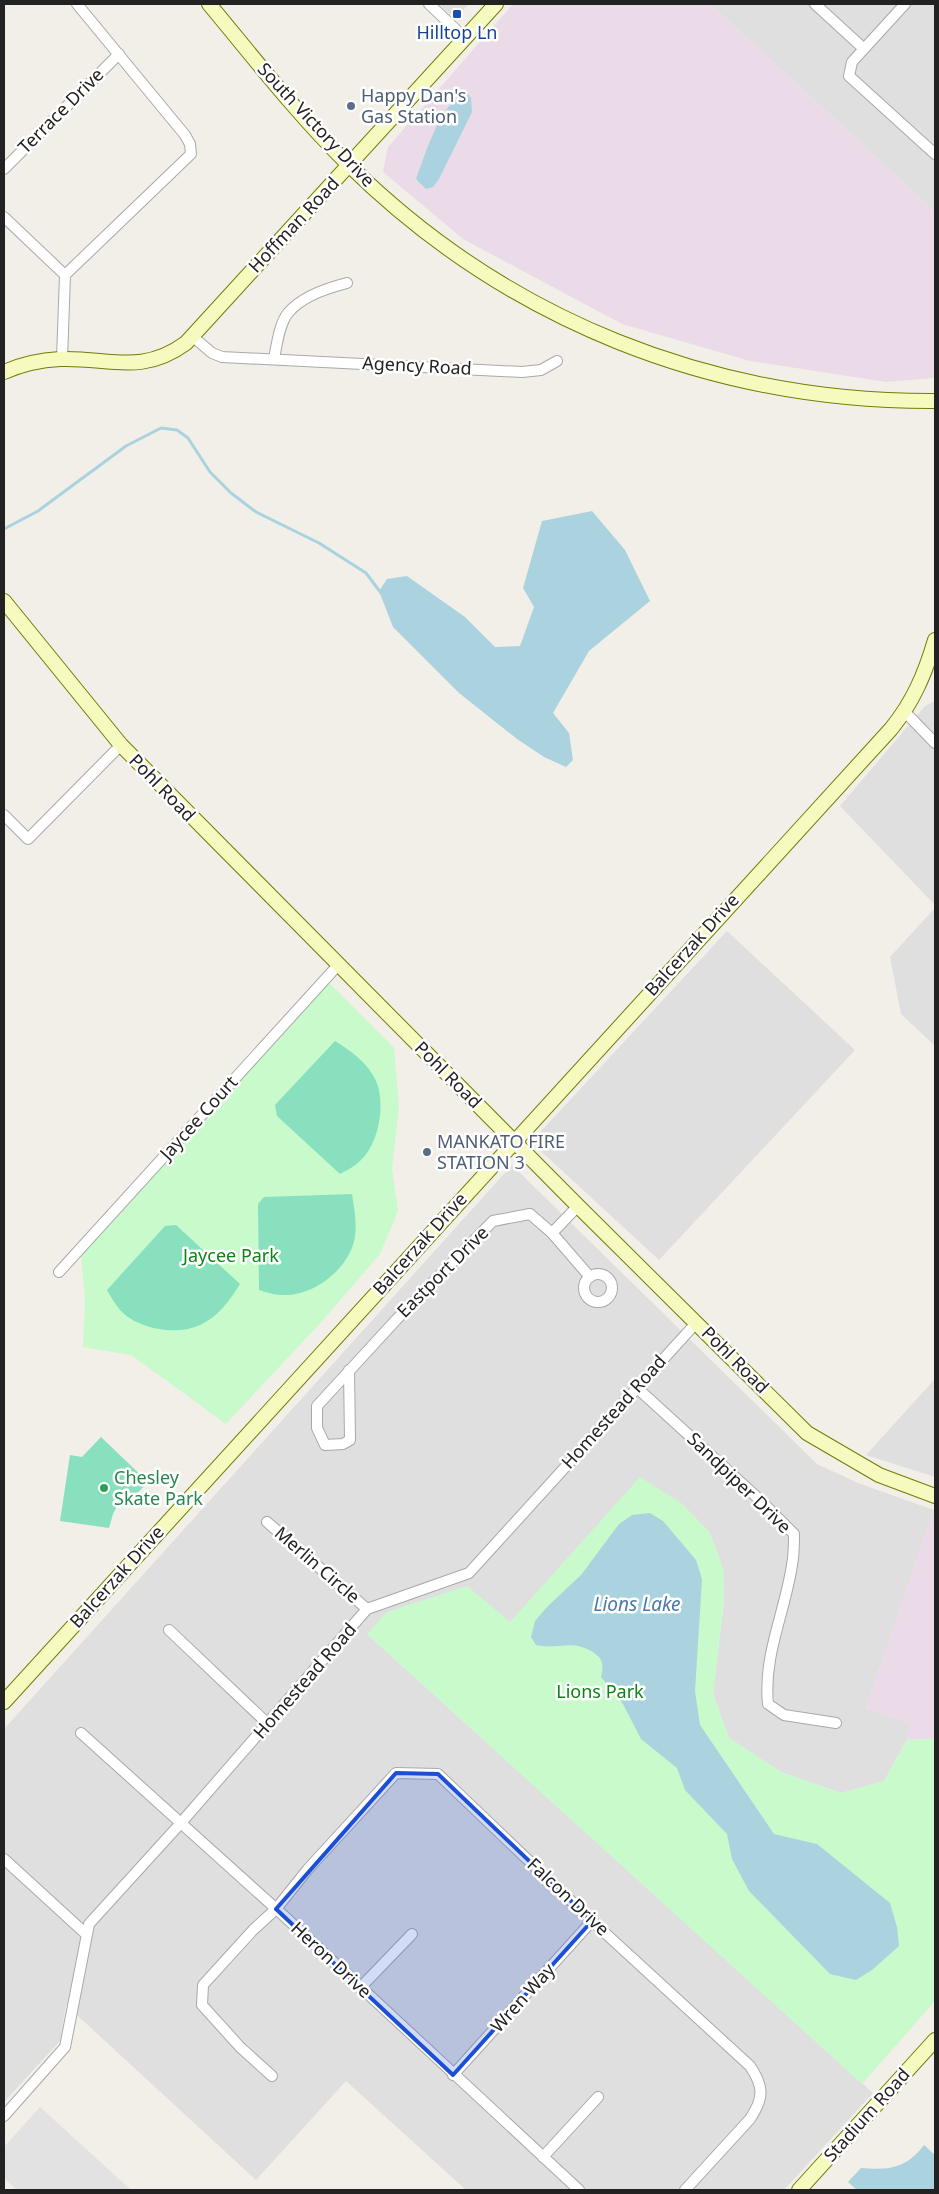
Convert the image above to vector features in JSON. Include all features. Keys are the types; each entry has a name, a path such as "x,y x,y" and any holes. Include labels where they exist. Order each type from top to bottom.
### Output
{"street":[{"path":"62,359 65,275 191,154 190,144 185,135 77,4"},
{"name":"South Victory Drive","path":"209,4 306,119 349,166 412,221 477,269 559,317 619,343 708,373 776,388 858,399 935,401"},
{"path":"428,4 465,38"},
{"name":"Hoffman Road","path":"192,336 496,4"},
{"path":"814,4 863,48"},
{"path":"905,4 852,62 850,76 935,154"},
{"name":"Terrace Drive","path":"4,169 119,54"},
{"path":"4,217 65,275"},
{"path":"274,358 287,313 324,289 347,283"},
{"path":"4,372 39,361 62,359 133,364 150,361 177,350 192,336"},
{"name":"Agency Road","path":"192,336 212,353 222,357 274,358 522,372 541,370 557,361"},
{"name":"Pohl Road","path":"4,601 121,745 578,1206 698,1322 807,1433 880,1475 935,1496"},
{"name":"Balcerzak Drive","path":"4,1702 905,712 921,682 935,640"},
{"path":"905,712 935,743"},
{"path":"4,815 28,839 121,745"},
{"name":"Jaycee Court","path":"59,1272 339,964"},
{"path":"552,1233 578,1206"},
{"name":"Eastport Drive","path":"348,1370 350,1440 343,1444 325,1445 317,1428 317,1406 348,1370 493,1221 530,1214 552,1233 590,1277"},
{"name":"Homestead Road","path":"4,2116 65,2047 89,1924 180,1824 367,1609 469,1573 636,1387 698,1322"},
{"name":"Sandpiper Drive","path":"636,1387 760,1500 794,1534 792,1565 765,1683 768,1704 784,1714 836,1723"},
{"name":"Merlin Circle","path":"267,1522 367,1609"},
{"path":"169,1630 268,1724"},
{"name":"Heron Drive","path":"81,1733 276,1909 579,2190"},
{"name":"Falcon Drive","path":"272,2076 240,2047 202,2005 203,1985 253,1930 276,1909 308,1869 396,1773 438,1774 592,1921 750,2066 759,2079 762,2091 758,2107 750,2119 685,2190"},
{"path":"4,1859 86,1934"},
{"name":"Wren Way","path":"453,2074 592,1921"},
{"path":"360,1988 412,1934"},
{"name":"Stadium Road","path":"799,2190 935,2040"},
{"path":"543,2157 598,2097"}],"highlighted area":[{"path":"396,1773 438,1774 592,1921 453,2075 276,1909"}],"shaded area":[{"path":"439,4 469,4 455,19"},
{"path":"513,4 710,4 935,212 935,378 886,382 750,361 622,324 463,239 383,172 388,147"},
{"path":"710,4 935,4 935,212"},
{"path":"935,701 935,905 840,806 925,706"},
{"path":"935,908 935,1046 901,1014 890,957"},
{"path":"727,931 855,1050 659,1260 531,1142"},
{"path":"512,1165 817,1464 858,1483 934,1510 866,1708 910,1723 907,1740 884,1781 841,1793 781,1772 729,1738 713,1694 724,1601 723,1569 710,1533 681,1503 510,1623 367,1634 873,2093 784,2190 466,2190 346,2081 256,2180 66,2005 60,2041 4,2102 4,1729"},
{"path":"935,1379 935,1477 866,1455"},
{"path":"934,1510 935,1739 907,1740 910,1723 866,1708"},
{"path":"40,2107 131,2190 17,2190 4,2178 4,2147"}],"green space":[{"name":"Jaycee Park","path":"329,983 394,1048 399,1107 392,1169 398,1211 380,1254 324,1319 226,1424 131,1355 83,1347 85,1300 81,1255"},
{"path":"335,1041 353,1053 373,1075 379,1090 380,1101 379,1123 372,1145 367,1154 358,1163 340,1174 277,1116 275,1105"},
{"path":"352,1194 355,1236 352,1248 338,1269 318,1286 306,1291 282,1295 259,1290 258,1204 264,1197"},
{"path":"176,1225 240,1284 223,1308 206,1322 180,1330 158,1329 127,1317 118,1308 107,1290 165,1226"},
{"name":"Chesley Skate Park","path":"101,1437 148,1482 128,1503 116,1494 119,1502 109,1528 60,1521 70,1455 82,1457"},
{"name":"Lions Park","path":"640,1477 681,1503 710,1533 723,1569 724,1601 713,1694 729,1738 781,1772 841,1793 884,1781 907,1740 935,1739 935,2001 862,2084 367,1634 387,1612 467,1586 510,1622"}],"water":[{"path":"467,93 471,98 472,112 439,179 433,187 426,189 416,179 429,143 449,106 458,97"},
{"path":"592,511 625,550 650,601 589,651 553,713 569,733 573,760 566,767 544,757 517,739 459,693 393,627 379,591 387,579 407,576 465,617 495,647 520,646 534,607 523,588 542,521"},
{"name":"Lions Lake","path":"650,1513 663,1521 696,1560 702,1579 695,1691 700,1725 774,1834 817,1844 890,1903 897,1927 899,1946 872,1970 856,1980 830,1974 749,1891 732,1859 727,1834 685,1790 677,1768 641,1739 623,1704 601,1677 602,1662 598,1656 591,1651 577,1646 536,1645 531,1637 535,1621 581,1575 619,1524 632,1515"},
{"path":"924,2145 935,2155 935,2190 857,2190 848,2182 861,2168 880,2169 904,2163"}],"waterway":[{"path":"4,529 38,511 126,446 161,428 177,430 188,438 210,472 231,493 256,512 319,543 366,573 381,593"}],"place":[{"name":"Hilltop Ln","path":"457,14"},
{"name":"Happy Dan's Gas Station","path":"351,106"},
{"name":"MANKATO FIRE STATION 3","path":"427,1152"},
{"name":"Chesley Skate Park","path":"104,1488"}]}
